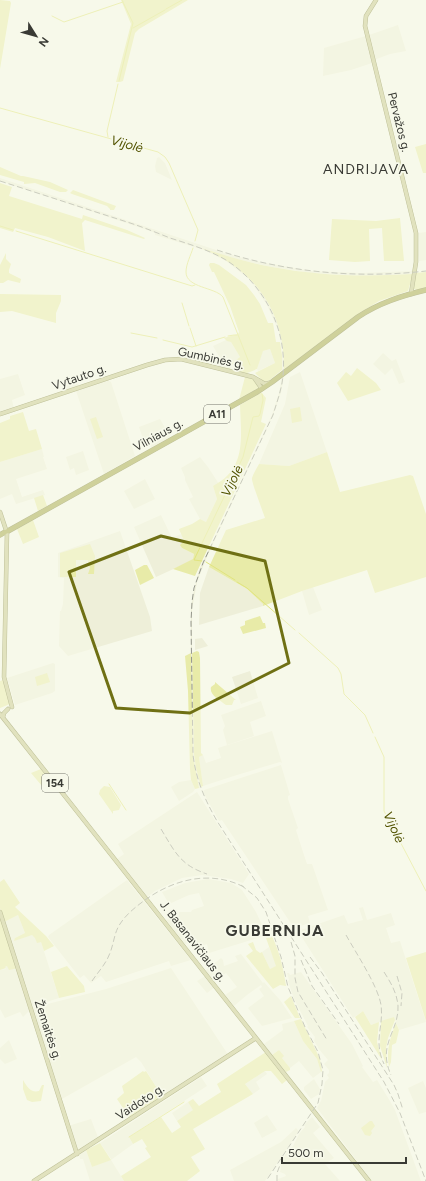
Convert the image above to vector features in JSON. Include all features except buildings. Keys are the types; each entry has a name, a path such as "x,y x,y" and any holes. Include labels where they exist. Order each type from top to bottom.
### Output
{"highway":[{"name":"Vilniaus g.","path":"5,532 272,382 372,309 411,292 426,289"}],"main road":[{"name":"Pervažos g.","path":"376,0 366,16 365,26 416,233 416,262 411,292"},
{"name":"Gumbinės g.","path":"165,360 187,360 253,377 263,384 272,382"},
{"name":"Vytauto g.","path":"0,414 165,360"},
{"path":"253,377 262,388"},
{"path":"0,512 5,532 4,674 10,708 4,713 3,718"},
{"name":"J. Basanavičiaus g.","path":"0,714 369,1181"},
{"name":"Žemaitės g.","path":"0,912 77,1154"},
{"name":"Vaidoto g.","path":"34,1181 256,1038"}],"highlighted area":[{"path":"161,536 265,561 289,663 190,713 116,708 69,572"}],"shaded area":[{"path":"398,25 406,51 390,54 374,60 369,35"},
{"path":"366,36 372,63 351,70 323,76 324,48"},
{"path":"159,157 165,163 172,180 156,172 155,166 157,158"},
{"path":"0,178 250,260 312,271 361,273 414,271 413,274 362,276 312,273 272,267 236,259 208,250 227,260 238,268 250,279 265,297 280,331 284,362 284,370 282,372 282,351 279,332 267,305 250,280 226,261 204,250 155,235 155,233 150,231 0,181"},
{"path":"426,232 426,260 419,261 417,250 418,233"},
{"path":"226,340 231,342 240,357 226,368 218,366 220,358 213,346"},
{"path":"270,349 275,363 258,371 257,369 263,351"},
{"path":"383,353 392,361 396,359 405,382 399,384 392,368 385,375 373,364"},
{"path":"300,372 327,452 289,466 259,464 285,404 290,377"},
{"path":"18,374 25,395 12,400 14,409 0,413 0,379"},
{"path":"284,376 281,393 273,415 206,559 197,582 192,609 191,651 191,609 199,570 272,415 282,377"},
{"path":"73,378 74,381 77,380 79,387 66,391 63,382"},
{"path":"108,380 111,382 135,456 104,474 76,391"},
{"path":"160,419 170,437 151,448 148,440 143,439 139,427"},
{"path":"42,449 47,469 16,479 22,497 43,490 45,495 16,504 12,494 0,499 0,462"},
{"path":"83,451 89,470 76,475 74,468 70,470 66,457"},
{"path":"200,457 219,484 213,486 217,499 206,522 200,519 189,499 193,497 181,468"},
{"path":"145,479 155,499 134,509 124,491"},
{"path":"161,515 172,538 181,534 184,541 181,545 182,548 194,554 193,560 156,577 134,527"},
{"path":"120,531 150,617 152,631 68,656 59,646 60,611 63,604 64,578 58,577 58,553"},
{"path":"209,567 247,589 263,604 263,606 199,625 200,593"},
{"path":"313,587 322,610 309,615 302,591"},
{"path":"202,638 208,646 195,650 195,639"},
{"path":"191,653 194,754 201,787 199,788 193,756"},
{"path":"53,663 55,664 55,691 15,705 7,678"},
{"path":"250,671 258,698 241,704 232,677"},
{"path":"261,701 266,716 250,722 254,736 227,745 223,730 225,726 221,715"},
{"path":"272,731 282,763 280,762 203,786 199,757 203,755 206,763 221,758 218,748"},
{"path":"281,765 290,795 288,796 288,799 298,828 296,830 302,849 307,864 312,864 328,910 308,916 310,923 294,928 222,820 219,821 203,792 204,790"},
{"path":"191,780 195,789 179,801 171,787 179,782"},
{"path":"197,792 249,874 243,883 231,879 202,875 182,878 155,891 147,897 117,859 124,854 118,844"},
{"path":"208,879 231,883 242,890 256,912 267,935 209,953 207,944 198,947 195,941 185,944 166,920 179,916 179,912 191,912 192,910 204,906 199,893 189,895 169,904 162,892 185,883"},
{"path":"127,880 191,960 171,966 169,961 106,982 101,976 91,983 84,975 80,978 48,937"},
{"path":"363,907 367,920 391,913 395,925 386,928 391,943 400,941 426,1022 399,1030 394,1017 371,1025 363,1011 353,1018 298,931 344,915 348,924 363,920 359,908"},
{"path":"18,915 25,933 15,938 32,935 41,942 59,998 34,1006 31,1005 4,922"},
{"path":"269,947 277,966 270,969 262,952"},
{"path":"241,954 263,983 264,982 280,1000 292,1018 262,1026 248,1008 264,996 259,989 262,987 261,985 234,1006 225,995 237,987 226,973 214,982 205,971 221,958 224,966 238,961 235,956"},
{"path":"5,967 18,968 31,1009 23,1017 20,1012 5,1018 0,1009 0,970 6,969"},
{"path":"171,968 229,1056 163,1098 141,1062 136,1057 62,1099 32,1008 106,989"},
{"path":"301,972 352,1044 363,1066 362,1067 373,1082 377,1080 390,1101 395,1110 421,1181 372,1181 317,1108 321,1101 325,1082 329,1078 327,1075 329,1070 324,1064 328,1060 314,1041 315,1037 307,1027 308,1026 294,999 288,981 287,973 290,975"},
{"path":"207,975 216,986 207,993 197,981"},
{"path":"294,1021 303,1041 317,1059 321,1072 313,1078 299,1061 290,1068 282,1058 279,1050 272,1055 264,1044 283,1030 282,1024"},
{"path":"9,1040 17,1059 5,1064 0,1059 0,1048"},
{"path":"265,1071 267,1074 256,1082 260,1089 253,1094 245,1084"},
{"path":"201,1077 207,1086 129,1137 133,1144 111,1160 124,1181 90,1181 83,1159 80,1159 79,1154 86,1150 92,1167 111,1159 100,1143"},
{"path":"314,1079 320,1089 319,1094 311,1099 304,1090 304,1087"},
{"path":"423,1081 426,1088 426,1112 419,1114 408,1088"},
{"path":"188,1102 194,1110 177,1121 172,1113"},
{"path":"267,1115 277,1130 262,1138 254,1123"},
{"path":"312,1117 320,1127 313,1133 334,1158 325,1164 340,1181 278,1181 278,1179 286,1176 280,1172 285,1155 293,1146 299,1134 305,1127 304,1125"},
{"path":"91,1119 99,1140 77,1154 68,1126"},
{"path":"296,1128 299,1131 265,1181 234,1181 230,1170 281,1142"}],"green space":[{"path":"0,0 10,1 11,3 0,69"},
{"path":"121,0 188,0 139,29 135,33 123,81 116,82 131,24"},
{"path":"426,144 426,173 423,173 415,147"},
{"path":"0,167 21,176 50,182 68,190 66,192 60,192 35,183 24,184 24,182 0,175"},
{"path":"0,183 12,187 9,196 82,219 83,215 127,230 145,238 144,239 85,220 82,223 85,251 48,237 15,228 13,232 0,228"},
{"path":"73,190 116,206 114,210 110,210 107,206 70,193"},
{"path":"400,218 404,261 384,261 382,228 369,229 370,261 355,262 329,260 332,219 376,221"},
{"path":"201,248 236,259 290,270 325,274 413,274 408,291 379,301 360,313 284,370 283,349 279,329 272,311 263,295 237,268 220,257"},
{"path":"6,253 6,259 11,264 9,273 21,279 20,283 8,280 0,283 0,265"},
{"path":"210,263 219,265 246,285 260,304 268,323 273,323 276,342 280,342 282,370 267,382 264,382 255,373 275,363 270,349 263,351 257,369 247,373 241,373 237,361 233,363 230,369 226,368 240,357 231,342 224,338 238,334 239,332 230,306 214,272 212,272 209,265"},
{"path":"426,272 426,288 417,290 414,289 415,273"},
{"path":"0,294 61,295 61,301 56,313 56,323 12,311 0,312"},
{"path":"357,368 376,383 381,390 348,401 337,383 346,372 351,376"},
{"path":"245,377 253,379 259,387 239,400"},
{"path":"261,392 266,398 261,422 266,424 195,576 173,569 193,559 194,554 182,548 180,545 184,541 179,529 200,519 206,522 217,499 213,486 224,479 232,471 240,451 240,405"},
{"path":"300,407 302,421 292,423 290,409"},
{"path":"23,412 29,431 36,429 42,449 0,462 0,423 10,419 10,416"},
{"path":"96,417 103,437 97,439 90,419"},
{"path":"327,452 340,492 410,475 413,476 426,514 426,577 375,593 367,570 302,591 263,606 263,604 247,589 209,567 226,530 265,518 252,480 259,464 289,466"},
{"path":"43,495 47,506 38,511 34,498"},
{"path":"33,520 39,537 23,544 17,529"},
{"path":"90,544 95,556 94,574 88,574 90,568 88,560 76,560 76,577 60,577 60,553"},
{"path":"147,565 154,578 140,585 135,570"},
{"path":"260,616 263,623 265,623 266,628 243,634 240,627 245,625 245,621"},
{"path":"197,651 199,652 200,658 201,753 203,755 199,757 203,786 201,787 194,754 192,653"},
{"path":"191,653 193,756 199,788 195,789 191,780 190,769 188,691 185,656"},
{"path":"47,673 50,682 37,686 35,677"},
{"path":"3,680 10,704 0,708 0,681"},
{"path":"215,682 236,700 234,700 232,705 226,705 213,695 211,687 215,684"},
{"path":"41,769 50,780 42,786 31,773"},
{"path":"104,786 110,787 121,805 119,810 113,811 113,814 99,794 100,790"},
{"path":"4,879 20,903 15,907 46,936 54,946 44,951 41,942 37,943 32,935 14,941 15,938 25,933 18,915 4,922 0,908 0,882"},
{"path":"2,917 18,968 9,970 7,966 5,967 6,968 0,970 0,918"},
{"path":"272,936 281,960 286,986 280,985 273,989 246,956 253,951 248,944 253,942 256,950 260,953 262,952 270,969 276,966 266,938"},
{"path":"426,952 426,1021 406,958"},
{"path":"67,966 84,986 85,992 59,998 51,972"},
{"path":"291,996 300,1018 295,1018 284,1002"},
{"path":"363,1011 371,1025 379,1022 377,1042 382,1060 355,1017"},
{"path":"394,1017 395,1020 386,1048 387,1068 380,1046 381,1021"},
{"path":"301,1019 320,1059 321,1072 317,1059 303,1041 294,1021"},
{"path":"396,1023 399,1030 396,1043 392,1045 391,1062 389,1067 389,1045"},
{"path":"279,1050 284,1056 282,1058 290,1068 290,1070 286,1072 272,1055"},
{"path":"266,1052 287,1080 282,1084 271,1071 265,1071 245,1084 253,1094 193,1129 205,1149 191,1157 200,1171 187,1181 124,1181 121,1176 151,1157 145,1148 147,1147 142,1139 133,1144 129,1137 161,1117 172,1133 181,1127 177,1121 193,1110 188,1102 193,1099 199,1106 221,1092 217,1084"},
{"path":"143,1071 146,1071 162,1096 129,1117 117,1099 124,1093 122,1086"},
{"path":"23,1080 31,1090 34,1091 39,1091 42,1085 44,1085 41,1101 32,1102 27,1100 23,1089"},
{"path":"372,1121 375,1126 371,1131 372,1133 370,1136 365,1135 361,1128"},
{"path":"100,1143 111,1160 92,1167 86,1150"}],"waterway":[{"path":"119,81 133,23 122,0"},
{"path":"166,9 182,0"},
{"path":"52,16 64,22 123,2"},
{"path":"133,28 165,10"},
{"path":"108,137 107,131 118,84"},
{"name":"Vijolė","path":"0,108 158,152 165,157 169,163 198,230 195,241"},
{"path":"0,226 13,230"},
{"path":"16,231 192,286 195,285"},
{"name":"Vijolė","path":"193,248 187,266 187,277 196,284 214,291 223,297 250,365"},
{"path":"182,303 189,326"},
{"path":"190,328 196,346"},
{"path":"131,333 157,338"},
{"path":"228,336 237,335"},
{"path":"163,340 192,347 225,337"},
{"name":"Vijolė","path":"202,561 194,560 243,457 253,417 259,416 260,414 263,400 262,394"},
{"name":"Vijolė","path":"206,562 235,580"},
{"name":"Vijolė","path":"237,582 247,588 295,630"},
{"name":"Vijolė","path":"299,633 338,668 341,674 344,694 365,715 373,733"},
{"name":"Vijolė","path":"375,737 384,757 384,811 426,891"},
{"path":"109,784 126,810"},
{"path":"129,1137 184,1102"}],"railway":[{"path":"0,181 136,225 219,256 241,271 253,284 264,298 279,330 284,365 282,383 273,415 203,563 194,588 191,622 194,764 202,790 217,821 384,1082 400,1113 426,1181"},
{"path":"217,250 268,264 320,272 373,274 426,271"},
{"path":"161,829 179,857 184,862 207,874"},
{"path":"92,981 108,957 116,931 122,921 135,908 153,895 166,888 192,879 219,879 233,882 246,888"},
{"path":"241,885 257,898 266,912 281,957 288,987 305,1027 318,1052 323,1070 318,1103 266,1181"},
{"path":"346,935 361,960 379,997 382,1013 379,1048 384,1064"},
{"path":"291,942 295,956 295,978 298,992 327,1040"},
{"path":"310,957 322,973 394,1085 403,1110"},
{"path":"301,960 312,986 339,1024"},
{"path":"384,972 395,992 398,1006 386,1055 387,1064 391,1075"},
{"path":"397,976 402,993 401,1006"},
{"path":"277,1181 277,1173 280,1165"}],"district":[{"name":"ANDRIJAVA","path":"366,169"},
{"name":"GUBERNIJA","path":"275,930"}]}
